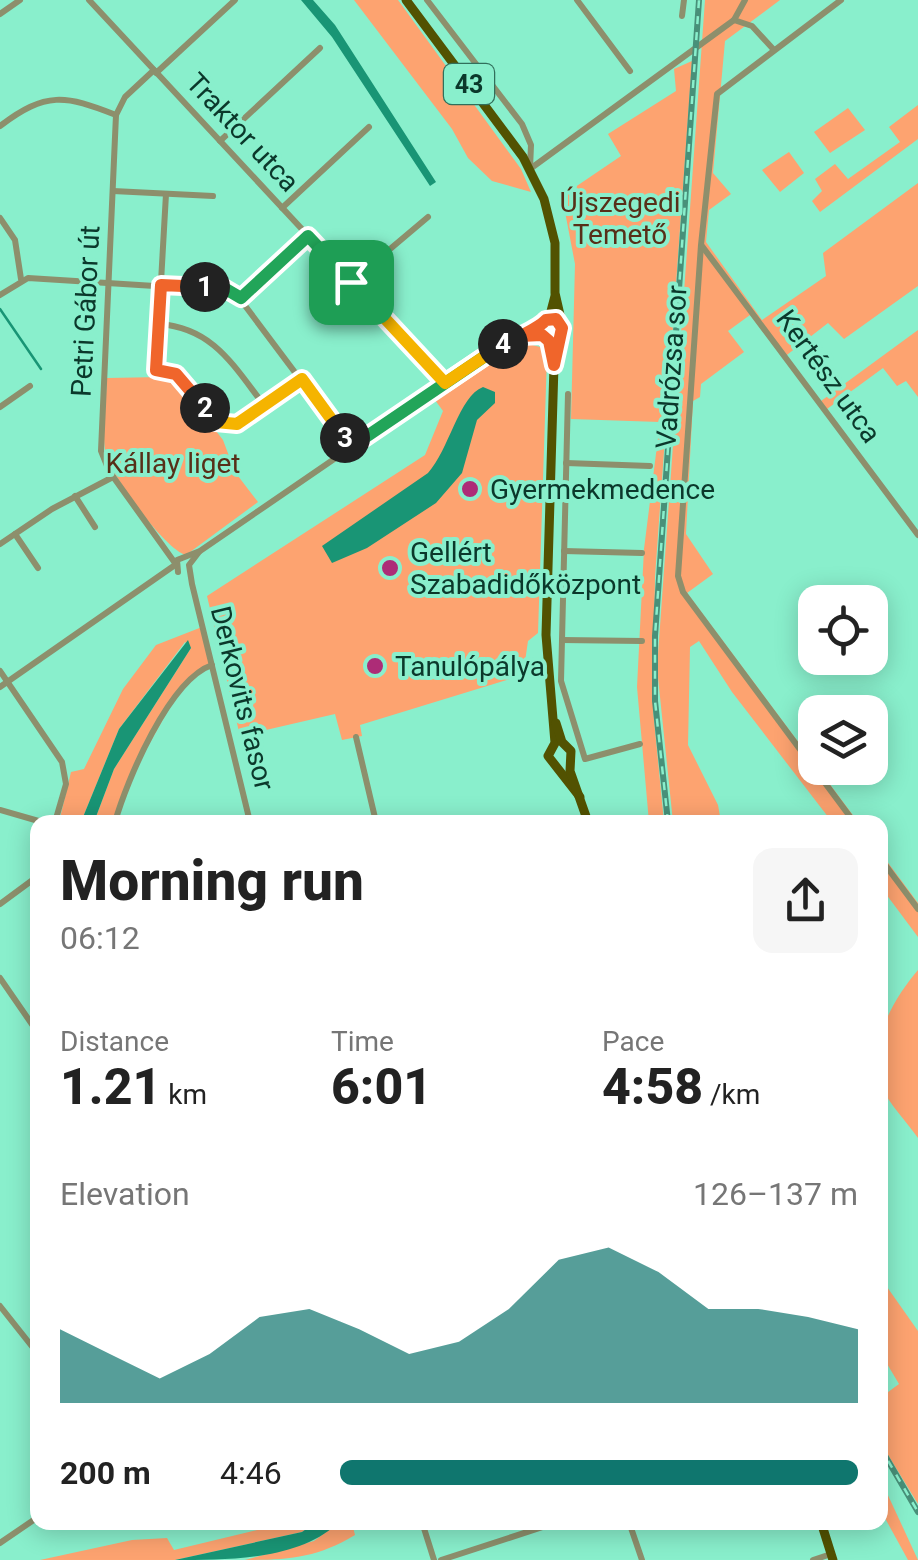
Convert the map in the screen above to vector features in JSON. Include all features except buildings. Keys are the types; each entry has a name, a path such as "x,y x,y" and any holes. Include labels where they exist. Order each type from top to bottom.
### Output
{"main road":[{"name":"43","path":"406,0 530,169 550,218 555,293 550,330 554,365 546,635 558,743 548,756 564,763 586,815"},
{"name":"43","path":"558,743 572,751 564,763"},
{"path":"824,1530 832,1557"}],"street":[{"path":"0,14 20,0"},
{"path":"0,126 34,104 59,98 116,114 125,97 235,0"},
{"path":"427,0 522,124 531,144 530,169"},
{"path":"577,0 630,71"},
{"path":"682,16 684,0"},
{"path":"530,169 734,20 745,0"},
{"path":"734,20 752,26 774,50 842,0"},
{"name":"Traktor utca","path":"94,2 445,383"},
{"path":"220,141 320,48"},
{"name":"Vadrózsa sor","path":"774,50 718,94 702,245 678,584 849,815"},
{"name":"Petri Gábor út","path":"116,114 101,451 112,477 192,584"},
{"path":"282,208 369,128"},
{"path":"113,191 213,196"},
{"path":"166,194 156,370 184,381 221,425 237,424 302,379"},
{"path":"0,218 16,244 21,279"},
{"path":"351,282 428,218"},
{"path":"241,298 308,236"},
{"name":"Kertész utca","path":"702,245 918,536"},
{"path":"0,295 21,279 224,288 241,298 351,447"},
{"path":"158,324 186,326 216,343 264,405"},
{"path":"4,684 511,339 550,330"},
{"path":"0,407 30,386"},
{"path":"568,394 561,682 584,759 640,744"},
{"path":"566,464 650,466"},
{"path":"0,544 112,477"},
{"path":"75,496 96,526"},
{"path":"15,534 38,568"},
{"path":"179,565 189,566 200,551"},
{"path":"564,551 642,553"},
{"name":"Derkovits fasor","path":"189,566 248,815"},
{"path":"562,640 642,641"},
{"path":"118,815 133,773 184,682 212,665"},
{"path":"0,672 4,684 64,770 65,791 57,815"},
{"path":"356,737 374,815"},
{"path":"0,810 30,819"},
{"path":"888,869 918,909"},
{"path":"0,904 30,882"},
{"path":"0,978 30,1021"},
{"path":"0,1306 30,1344"},
{"path":"0,1543 30,1522"},
{"path":"425,1530 437,1560 533,1530"},
{"path":"632,1530 642,1560"},
{"path":"813,1560 832,1557"}],"green space":[{"path":"354,0 398,0 521,169 531,192 492,181 468,158 452,129"},
{"path":"705,0 780,0 725,41 713,173 731,194 709,210 706,242 762,320 826,276 823,253 918,183 918,286 844,339 828,323 783,358 750,315 728,331 744,352 701,384 700,397 693,401 686,534 713,574 687,593 798,742 798,778 732,692 699,641 690,647 688,745 720,815 672,815 657,668"},
{"name":"Újszegedi Temető","path":"692,61 655,577 653,710 663,815 648,815 637,687 644,549 660,422 571,419 575,264 562,196 621,156 608,134 676,91 674,69"},
{"path":"918,105 918,139 820,212 812,201 822,191 815,179 835,164 848,179 900,142 889,127"},
{"path":"848,108 865,130 830,153 814,132"},
{"path":"789,152 804,173 780,192 762,170"},
{"path":"918,330 918,397 906,381 897,386 883,368 827,409 821,401"},
{"name":"Gellért Szabadidőközpont","path":"517,341 544,348 547,356 538,633 528,641 523,675 360,725 362,736 342,740 335,714 240,736 207,596 425,455 443,411 435,400"},
{"name":"Kállay liget","path":"107,378 176,379 223,440 235,472 258,502 186,555 165,540 139,509 105,450"},
{"path":"202,627 212,665 184,682 133,773 118,815 97,815 114,769 191,648 185,642 119,729 84,815 61,815 71,772 84,769 123,689 156,645"},
{"path":"804,785 830,785 853,815 827,815"},
{"path":"888,863 918,903 918,937 888,897"},
{"path":"918,970 918,1138 888,1098 888,1016"},
{"path":"888,1288 918,1331 918,1504 888,1455 888,1392 899,1384 888,1365"},
{"path":"888,1495 918,1560 908,1560 888,1524"},
{"path":"257,1530 305,1530 175,1560 40,1560 132,1540 167,1538 174,1550"},
{"path":"329,1530 354,1530 355,1535 315,1553 245,1560 314,1541"}],"shaded area":[{"path":"301,0 313,0 335,25 436,182 430,186 332,37"},
{"path":"483,387 495,392 495,403 477,420 462,473 436,503 367,548 332,563 322,546 428,473 467,401"},
{"path":"188,640 191,648 114,769 97,815 84,815 119,729"},
{"path":"329,1530 283,1551 240,1558 175,1560 302,1532"}],"waterway":[{"path":"0,309 41,369"}],"railway":[{"path":"667,815 655,701 655,636 699,0"},
{"path":"888,1461 918,1512"}],"place":[{"name":"Gyermekmedence","path":"470,489"},
{"name":"Gellért Szabadidőközpont","path":"390,568"},
{"name":"Tanulópálya","path":"375,666"}],"route":[{"path":"308,236 351,282 445,383 518,333 552,318 562,328 554,365 549,341 542,335 511,339 351,447 302,379 237,424 228,426 216,422 176,374 156,370 161,285 224,288 241,298 308,236"}]}
